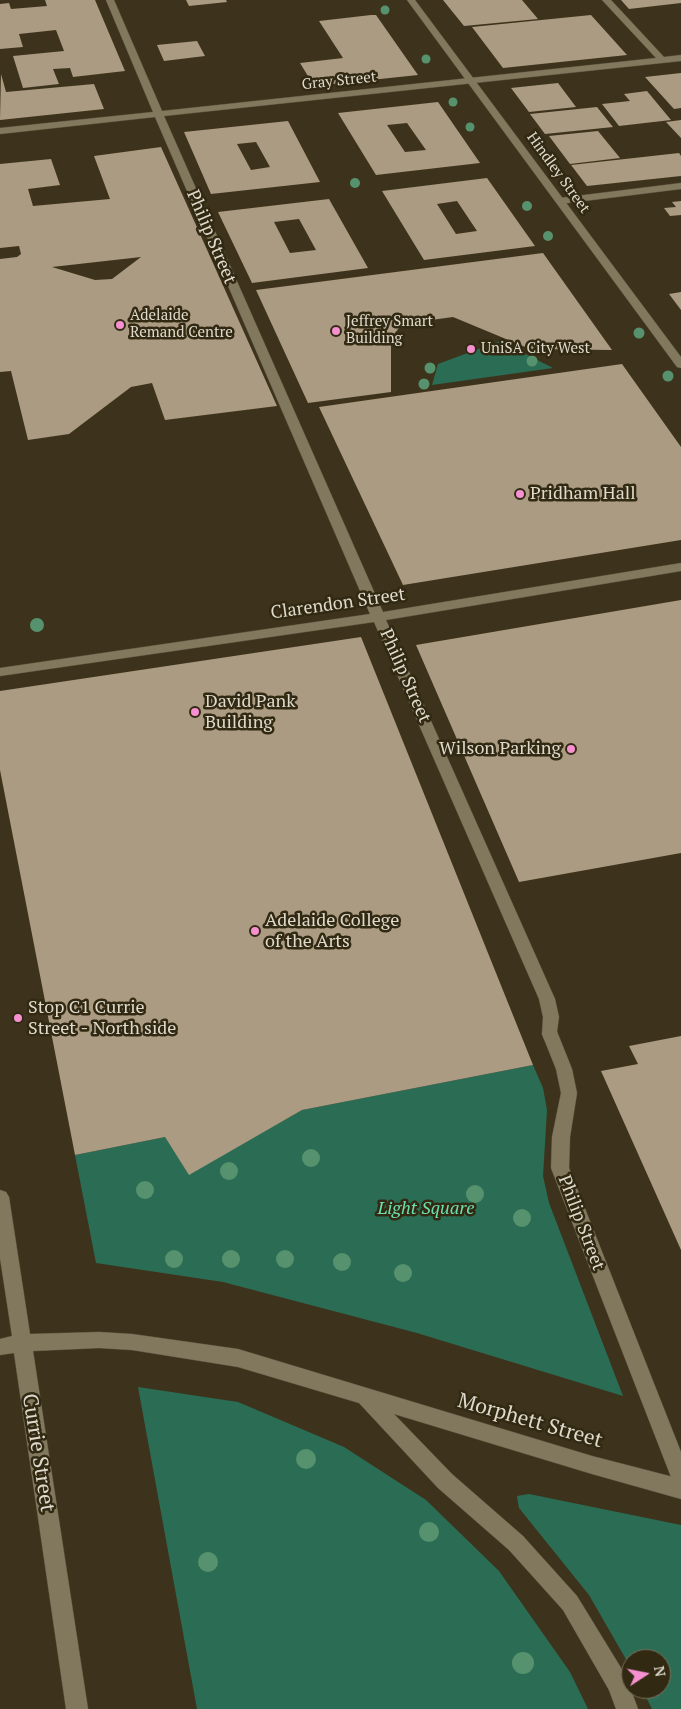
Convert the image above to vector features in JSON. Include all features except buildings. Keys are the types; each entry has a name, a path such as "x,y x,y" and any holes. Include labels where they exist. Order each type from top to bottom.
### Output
{"street":[{"name":"Philip Street","path":"110,0 378,617 547,999 551,1018 550,1034 564,1069 569,1093 561,1137 560,1168 681,1477"},
{"name":"Hindley Street","path":"411,0 681,365"},
{"path":"606,0 662,60"},
{"name":"Gray Street","path":"0,131 681,58"},
{"path":"560,201 681,186"},
{"name":"Clarendon Street","path":"0,672 378,617 681,567"},
{"name":"Currie Street","path":"0,1197 77,1709"},
{"path":"0,1347 21,1343 107,1340 238,1358 366,1398 445,1481 516,1542 570,1603 618,1684 627,1709"},
{"name":"Morphett Street","path":"366,1398 681,1489"}],"green space":[{"path":"500,341 553,368 432,385 438,364"},
{"name":"Light Square","path":"533,1065 543,1088 547,1110 543,1176 549,1203 623,1396 417,1333 223,1282 96,1263 75,1155 165,1137 189,1174 302,1110"},
{"path":"138,1387 238,1402 344,1447 426,1500 499,1571 570,1672 588,1709 197,1709"},
{"path":"529,1494 681,1525 681,1709 652,1709 647,1699 671,1699 671,1649 621,1649 621,1651 589,1595 519,1508 517,1496"}],"place":[{"name":"Adelaide Remand Centre","path":"120,325"},
{"name":"Jeffrey Smart Building","path":"336,331"},
{"name":"UniSA City West","path":"471,349"},
{"name":"Pridham Hall","path":"520,494"},
{"name":"David Pank Building","path":"195,712"},
{"name":"Wilson Parking","path":"571,749"},
{"name":"Adelaide College of the Arts","path":"255,931"},
{"name":"Stop C1 Currie Street - North side","path":"18,1018"}]}
